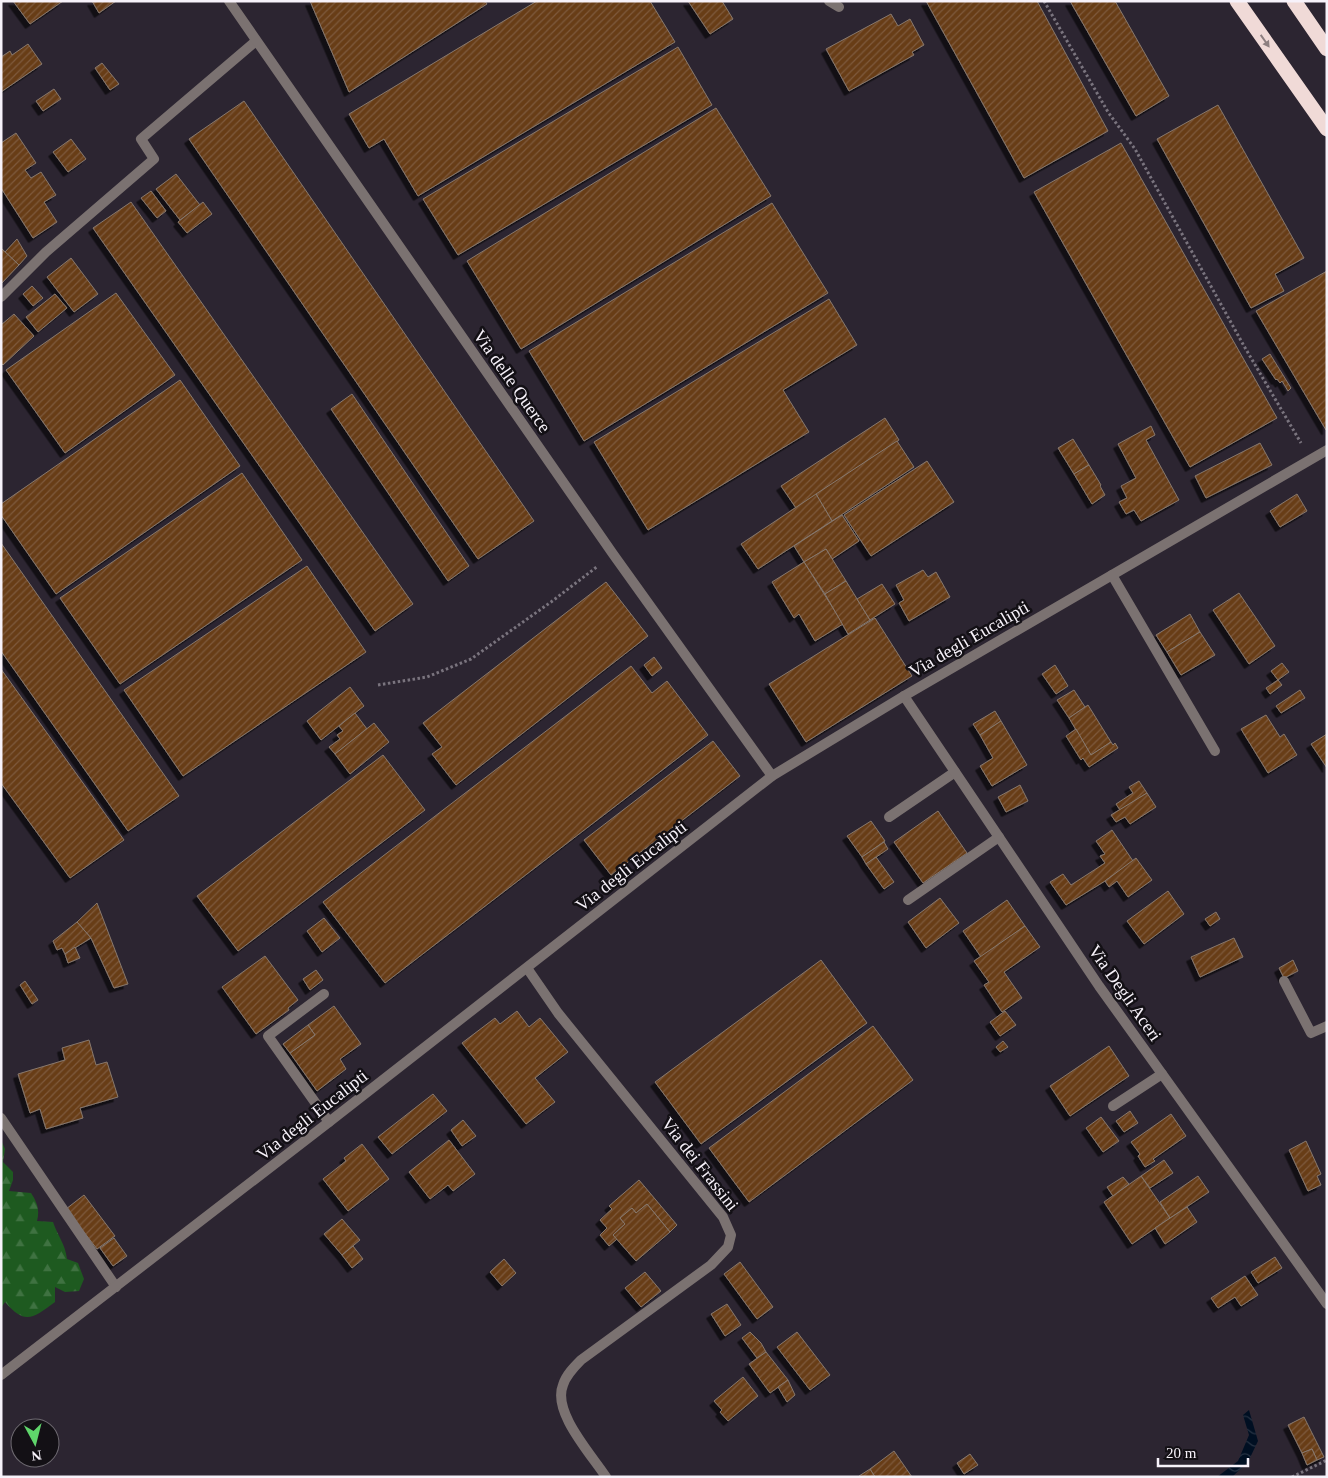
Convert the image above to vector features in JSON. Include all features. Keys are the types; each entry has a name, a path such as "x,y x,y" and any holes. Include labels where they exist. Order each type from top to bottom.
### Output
{"highway":[{"path":"1237,1 1327,128"},
{"path":"1294,1 1327,49"}],"street":[{"name":"Via delle Querce","path":"229,1 613,554 772,776"},
{"path":"829,1 839,7"},
{"path":"1,297 46,252 154,159 141,139 256,41"},
{"name":"Via degli Eucalipti","path":"1,1375 772,776 904,696 1327,450"},
{"path":"1112,575 1215,751"},
{"name":"Via Degli Aceri","path":"904,696 1100,986 1327,1304"},
{"path":"889,817 955,772"},
{"path":"908,900 999,837"},
{"name":"Via dei Frassini","path":"527,968 558,1013 723,1216 731,1235 728,1247 711,1265 582,1360 569,1372 562,1385 560,1401 567,1421 606,1477"},
{"path":"1284,981 1311,1033 1327,1026"},
{"path":"324,994 268,1036 329,1122"},
{"path":"1113,1106 1162,1074"},
{"path":"1,1118 116,1286"}],"path":[{"path":"1044,1 1108,112 1135,149 1244,346 1310,460"},
{"path":"378,685 427,677 470,660 551,602 613,554"},
{"path":"1292,1477 1327,1460"}],"green space":[{"path":"1,1140 5,1149 3,1162 13,1172 13,1180 9,1191 31,1193 37,1206 37,1221 53,1222 65,1249 67,1259 78,1263 84,1279 79,1291 65,1292 55,1287 55,1302 34,1316 29,1317 18,1314 5,1302 1,1308"}],"water":[{"path":"1249,1410 1258,1441 1248,1462 1232,1477 1217,1477 1238,1461 1249,1435 1243,1415"}],"building":[{"path":"13,1 63,1 30,24"},
{"path":"92,1 116,1 99,13"},
{"path":"310,1 485,1 487,4 349,92"},
{"path":"537,1 650,1 675,42 418,196 384,139 369,148 349,114"},
{"path":"688,1 722,1 733,19 710,34"},
{"path":"926,1 1037,1 1108,131 1024,178"},
{"path":"1070,1 1115,1 1169,96 1136,116"},
{"path":"891,14 898,26 910,19 924,45 912,52 914,55 849,91 826,49"},
{"path":"28,44 42,64 1,92 1,57 10,51 12,55"},
{"path":"678,47 712,105 458,255 423,199"},
{"path":"102,63 119,84 110,90 95,68"},
{"path":"54,89 61,99 43,111 36,101"},
{"path":"244,101 534,521 478,559 189,139"},
{"path":"1218,105 1304,258 1275,274 1284,291 1251,308 1157,139"},
{"path":"716,108 771,196 521,349 467,261"},
{"path":"16,133 36,163 25,170 31,178 41,172 56,195 44,202 57,222 33,238 1,188 1,143"},
{"path":"71,139 86,159 68,172 53,152"},
{"path":"1121,143 1277,418 1190,467 1034,192"},
{"path":"176,174 200,205 180,220 156,189"},
{"path":"151,191 166,211 157,218 141,198"},
{"path":"131,202 413,604 375,631 93,228"},
{"path":"203,202 212,214 187,233 178,222"},
{"path":"772,203 828,293 584,441 529,351"},
{"path":"17,239 27,256 19,265 5,252"},
{"path":"1,248 19,265 1,284"},
{"path":"71,258 98,294 74,312 47,277"},
{"path":"1327,271 1327,430 1326,430 1256,311"},
{"path":"32,286 43,298 33,306 23,294"},
{"path":"116,293 175,375 65,453 6,370"},
{"path":"55,294 67,308 38,332 26,317"},
{"path":"829,299 857,345 783,390 809,432 648,530 594,442"},
{"path":"14,314 34,336 3,365 1,363 1,325"},
{"path":"1270,354 1291,388 1288,391 1282,381 1280,383 1276,380 1262,359"},
{"path":"180,380 240,466 56,594 1,515 1,504"},
{"path":"352,394 469,566 448,581 331,409"},
{"path":"885,418 899,440 796,508 781,486"},
{"path":"1151,426 1155,435 1146,440 1179,500 1141,521 1134,510 1126,514 1119,502 1127,498 1121,486 1136,478 1118,444"},
{"path":"1073,439 1089,465 1074,474 1058,448"},
{"path":"897,441 914,467 832,521 816,494"},
{"path":"1260,443 1272,465 1206,498 1195,476"},
{"path":"927,461 954,502 871,556 844,515"},
{"path":"1089,465 1105,495 1092,504 1074,474"},
{"path":"242,473 302,560 120,684 60,598"},
{"path":"816,494 832,521 758,569 741,544"},
{"path":"1297,494 1307,511 1280,527 1270,511"},
{"path":"842,515 859,541 832,559 826,549 804,562 794,546"},
{"path":"1,543 179,796 128,831 1,651"},
{"path":"826,549 846,581 825,594 804,562"},
{"path":"804,562 843,624 815,641 799,614 794,618 772,582"},
{"path":"307,566 366,652 183,776 124,690"},
{"path":"923,570 928,577 936,572 950,597 909,621 899,603 904,600 896,585"},
{"path":"846,581 870,620 848,634 825,594"},
{"path":"606,582 648,636 456,785 432,754 442,747 423,723"},
{"path":"882,584 895,604 870,620 857,599"},
{"path":"1239,593 1275,646 1249,664 1213,610"},
{"path":"1190,614 1200,632 1167,652 1156,635"},
{"path":"875,618 912,676 806,742 769,684"},
{"path":"1200,632 1215,655 1181,675 1167,652"},
{"path":"654,657 662,668 652,676 644,665"},
{"path":"1282,663 1289,672 1278,680 1271,671"},
{"path":"1055,665 1068,686 1056,694 1042,674"},
{"path":"631,666 652,693 667,681 708,735 385,983 323,902"},
{"path":"1,669 124,840 70,878 1,783"},
{"path":"1278,680 1282,685 1270,694 1266,688"},
{"path":"350,687 364,706 321,740 307,721"},
{"path":"1074,690 1085,707 1069,718 1057,700"},
{"path":"1300,690 1305,698 1281,713 1276,706"},
{"path":"1088,705 1111,742 1091,755 1069,718"},
{"path":"995,711 1001,721 980,735 973,724"},
{"path":"355,713 367,729 335,754 329,747 340,739 337,735 343,731 339,726"},
{"path":"1266,715 1280,737 1284,734 1297,755 1268,773 1241,729"},
{"path":"1001,721 1027,765 992,786 980,766 993,758 980,735"},
{"path":"374,723 389,742 350,774 335,754"},
{"path":"1076,729 1091,755 1111,742 1113,745 1115,743 1118,748 1089,767 1083,758 1081,760 1066,736"},
{"path":"1327,734 1327,768 1311,744"},
{"path":"713,741 740,776 611,875 584,840"},
{"path":"383,755 425,810 238,951 197,896"},
{"path":"1139,781 1147,793 1120,810 1116,804 1133,793 1129,787"},
{"path":"1020,785 1028,801 1006,812 998,797"},
{"path":"1147,793 1156,807 1130,824 1125,817 1116,822 1111,815"},
{"path":"938,811 967,853 923,883 894,842"},
{"path":"871,821 885,841 862,857 847,836"},
{"path":"1112,830 1133,861 1066,905 1050,882 1063,874 1071,885 1105,863 1100,856 1105,854 1096,841"},
{"path":"884,842 888,849 866,864 862,857"},
{"path":"876,857 894,882 884,889 866,864"},
{"path":"1136,858 1152,880 1128,897 1117,881 1109,887 1105,881"},
{"path":"1168,891 1184,914 1144,944 1127,921"},
{"path":"940,898 959,923 926,948 908,922"},
{"path":"1007,900 1025,926 981,957 963,931"},
{"path":"97,903 128,984 114,988 91,938 77,922"},
{"path":"1216,912 1220,919 1210,926 1205,919"},
{"path":"324,918 340,938 322,952 307,931"},
{"path":"77,922 91,938 65,954 62,948 57,950 53,941"},
{"path":"1025,926 1040,947 1004,972 1022,998 1002,1012 984,985 989,982 974,961"},
{"path":"1234,938 1243,957 1200,977 1191,957"},
{"path":"75,947 80,958 68,963 65,954"},
{"path":"265,956 298,1000 288,1008 289,1010 256,1034 222,987"},
{"path":"821,960 867,1023 701,1144 655,1082"},
{"path":"1293,960 1298,971 1284,978 1279,968"},
{"path":"316,970 323,980 310,990 303,979"},
{"path":"25,981 38,1000 32,1004 20,985"},
{"path":"334,1006 361,1044 340,1059 346,1069 317,1091 290,1053 315,1035 308,1025"},
{"path":"517,1011 529,1027 540,1018 568,1052 535,1078 555,1102 526,1124 462,1043 495,1018 500,1024"},
{"path":"1005,1011 1016,1025 1000,1036 990,1022"},
{"path":"308,1025 315,1035 290,1053 283,1044"},
{"path":"873,1026 913,1080 749,1202 709,1148"},
{"path":"89,1040 96,1065 107,1062 118,1097 80,1108 83,1118 46,1129 40,1109 30,1113 18,1074 65,1060 62,1048"},
{"path":"1003,1041 1008,1047 1000,1052 996,1047"},
{"path":"1109,1046 1129,1076 1070,1116 1050,1086"},
{"path":"433,1094 447,1111 392,1154 378,1137"},
{"path":"1130,1111 1138,1123 1124,1132 1116,1121"},
{"path":"1171,1114 1186,1136 1153,1159 1155,1161 1145,1167 1138,1156 1140,1154 1131,1142"},
{"path":"1101,1117 1119,1141 1103,1152 1086,1128"},
{"path":"463,1120 476,1136 462,1146 451,1130"},
{"path":"449,1140 475,1174 453,1191 448,1185 430,1199 409,1172"},
{"path":"1306,1141 1321,1174 1317,1176 1321,1185 1308,1191 1289,1150"},
{"path":"362,1144 389,1179 348,1211 323,1179 346,1161 344,1158"},
{"path":"1164,1160 1173,1173 1150,1188 1141,1176"},
{"path":"1141,1176 1170,1218 1132,1244 1104,1202"},
{"path":"1198,1176 1209,1192 1170,1218 1160,1202"},
{"path":"1123,1177 1129,1184 1113,1196 1107,1187"},
{"path":"639,1180 677,1225 670,1232 647,1204 636,1213 632,1208 620,1218 625,1224 613,1235 617,1239 609,1246 600,1235 607,1228 600,1220 612,1209 609,1206"},
{"path":"84,1195 115,1236 97,1249 66,1209"},
{"path":"647,1204 670,1232 636,1261 613,1235 625,1224 620,1218 632,1208 636,1213"},
{"path":"1187,1207 1197,1222 1165,1244 1155,1228"},
{"path":"342,1219 360,1240 342,1255 324,1234"},
{"path":"114,1238 127,1256 113,1266 100,1248"},
{"path":"353,1246 363,1259 352,1268 342,1255"},
{"path":"1275,1257 1282,1268 1258,1283 1251,1272"},
{"path":"504,1259 516,1273 502,1286 490,1272"},
{"path":"740,1262 773,1307 757,1319 724,1274"},
{"path":"645,1272 661,1291 641,1307 625,1288"},
{"path":"1245,1276 1258,1295 1241,1306 1235,1297 1218,1308 1211,1298"},
{"path":"727,1304 741,1325 725,1336 711,1314"},
{"path":"750,1332 761,1343 766,1352 757,1358 742,1338"},
{"path":"797,1332 830,1375 810,1390 777,1347"},
{"path":"766,1352 788,1380 770,1393 749,1364"},
{"path":"743,1377 758,1396 728,1421 714,1401"},
{"path":"788,1380 795,1395 787,1402 778,1387"},
{"path":"1304,1417 1324,1457 1317,1460 1312,1449 1302,1453 1288,1425"},
{"path":"1312,1449 1317,1460 1307,1465 1302,1453"},
{"path":"894,1451 912,1477 875,1477 870,1469"},
{"path":"970,1454 978,1465 964,1474 957,1463"},
{"path":"870,1469 875,1477 859,1477 859,1476"}]}
